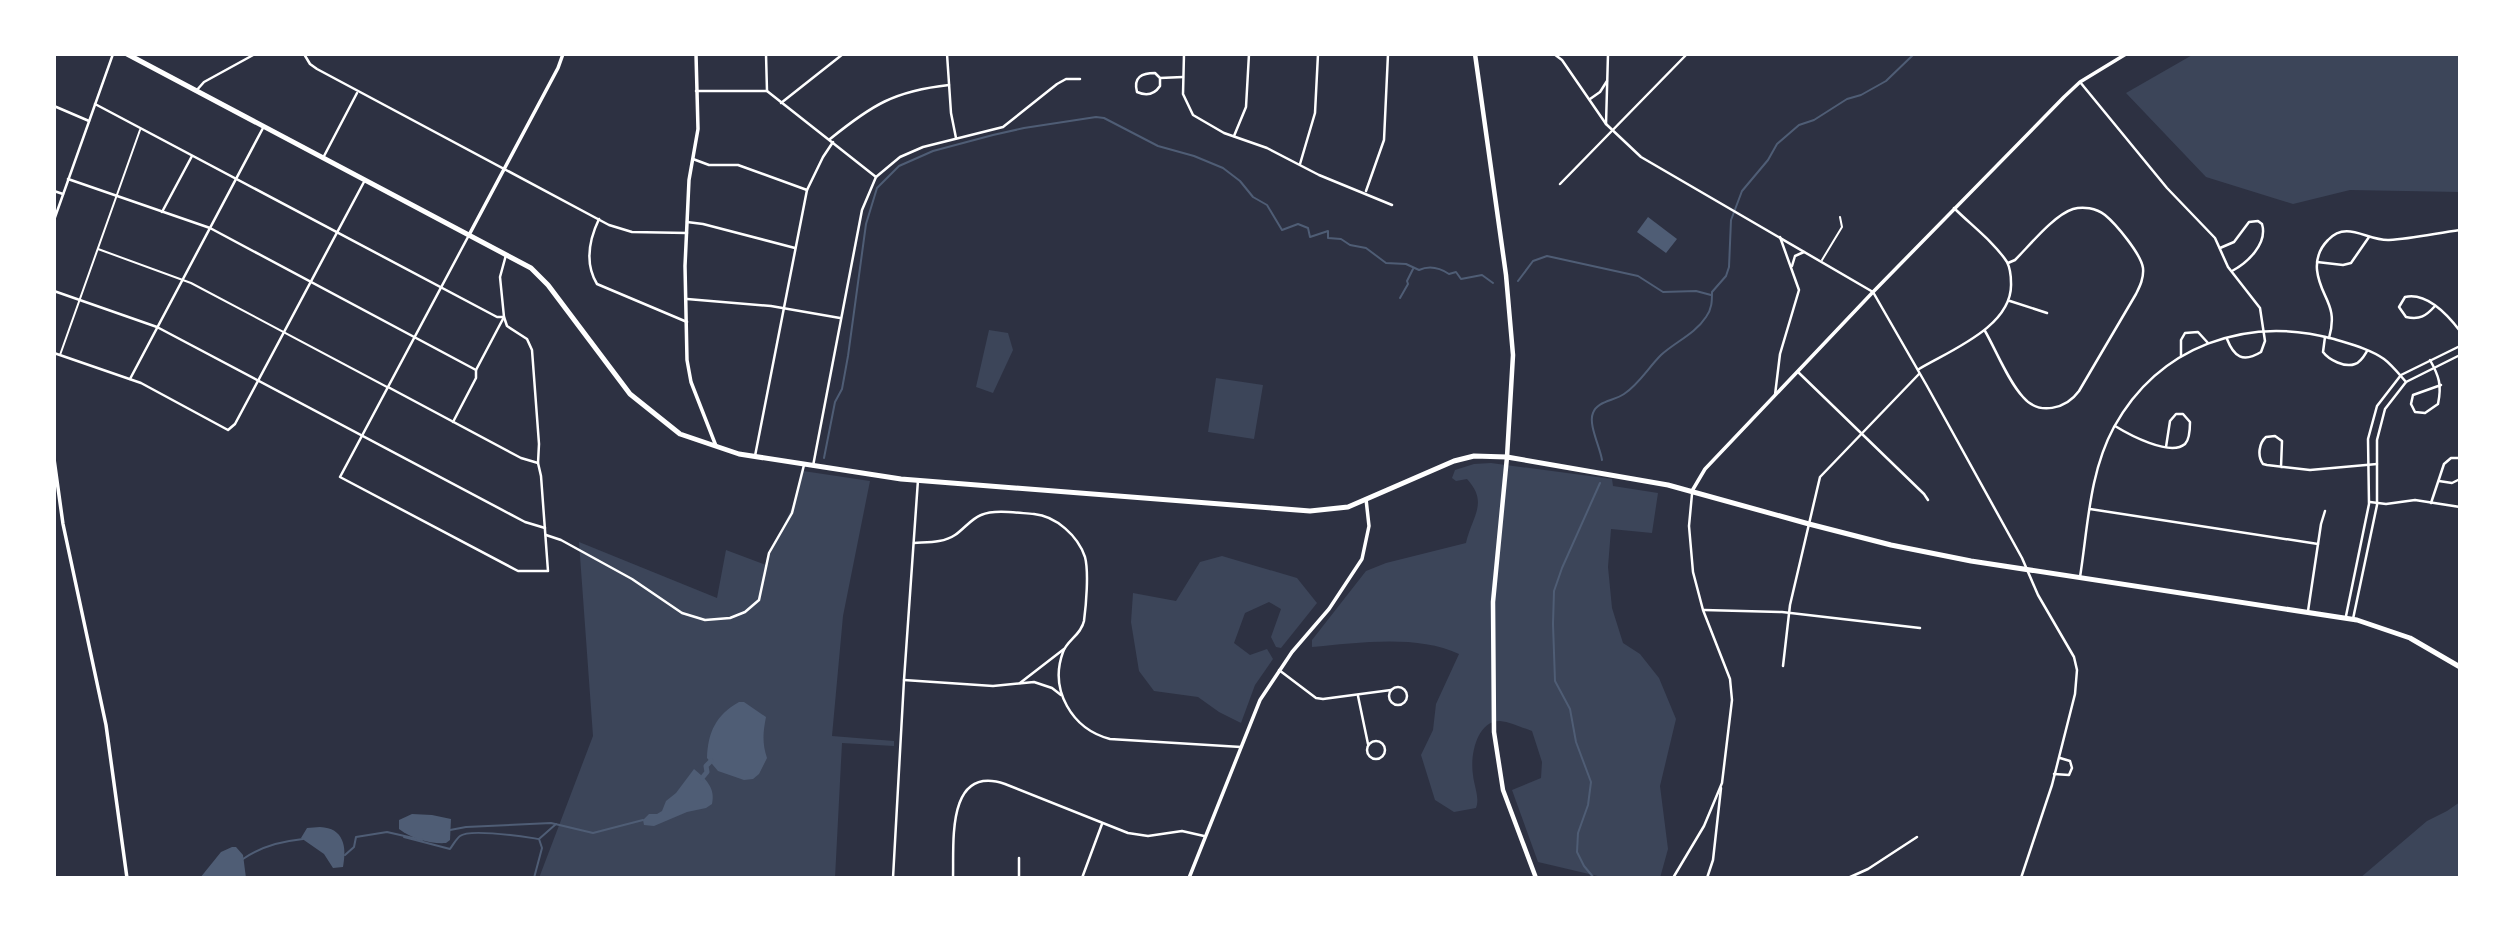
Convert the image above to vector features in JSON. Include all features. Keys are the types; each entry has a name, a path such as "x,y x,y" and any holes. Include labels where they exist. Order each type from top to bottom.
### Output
{"main road":[{"path":"127,54 539,275 630,394 680,434 717,448 804,465 918,480 1310,511 1342,508 1454,461 1474,456 1507,457 1653,481 1809,524 1922,551 2080,578 2350,618 2410,638 2460,667"},
{"path":"1475,54 1512,331 1507,457 1493,602 1493,732 1503,790 1536,878"}],"street":[{"path":"54,220 113,54"},
{"path":"196,91 204,82 255,54"},
{"path":"304,54 317,69 358,92 599,219 628,232 687,233"},
{"path":"506,255 500,277 504,317 507,326 527,339 533,350 538,463 548,571 518,571 340,477 558,68 563,54"},
{"path":"696,54 698,130 689,180 685,284 689,376 717,448"},
{"path":"766,54 766,91"},
{"path":"781,103 843,54"},
{"path":"947,54 951,113 957,139"},
{"path":"1184,54 1184,98 1193,115 1319,175 1392,205"},
{"path":"1234,136 1246,107 1249,54"},
{"path":"1300,165 1315,113 1318,54"},
{"path":"1365,192 1384,140 1388,54"},
{"path":"1554,54 1562,60 1612,131 1653,166 1873,292 2074,657 2077,670 2075,694 2034,846 2021,878"},
{"path":"1606,124 1608,54"},
{"path":"1560,184 1686,54"},
{"path":"1707,878 1713,860 1732,690 1726,667 1703,610 1690,550 1689,512 1692,491 1705,469 1954,208 2080,82 2126,54"},
{"path":"1155,72 1160,78 1157,90 1144,95 1137,92 1137,78 1143,73 1155,72"},
{"path":"1160,78 1183,77"},
{"path":"813,466 862,210 876,177 908,153 1003,127 1057,84 1066,79 1080,79"},
{"path":"1589,100 1600,92 1607,82"},
{"path":"2080,82 2167,188 2215,238 2231,272 2260,308 2265,332 2263,349 2259,354 2236,355 2227,337"},
{"path":"755,456 807,190 831,141 866,111 891,97 914,90 949,85"},
{"path":"696,91 766,91 876,177"},
{"path":"323,158 358,92"},
{"path":"95,104 441,288 497,317 504,317"},
{"path":"54,106 89,121"},
{"path":"130,379 264,126"},
{"path":"162,212 192,156"},
{"path":"693,159 709,164 738,165 807,190"},
{"path":"68,179 210,228 476,370"},
{"path":"54,352 130,379 228,430 235,424 365,180"},
{"path":"54,191 63,194"},
{"path":"1783,666 1790,613 1820,477 1918,372 1985,331 2003,313 2010,301 2008,263 1954,208"},
{"path":"1985,331 2024,399 2039,407 2058,407 2073,399 2079,391 2143,278 2141,263 2135,251 2105,215 2088,208 2073,209 2061,216 2015,260 2008,263"},
{"path":"599,219 592,233 590,249 590,271 597,284 687,322"},
{"path":"2220,248 2234,242 2249,222 2258,221 2262,224 2264,235 2252,257 2231,272"},
{"path":"687,222 795,248"},
{"path":"2367,351 2359,363 2352,365 2330,359 2323,352 2333,323 2332,308 2320,281 2317,262 2322,247 2335,234 2355,231 2369,237 2389,240 2460,230"},
{"path":"1775,396 1780,354 1799,295 1798,281 1780,237"},
{"path":"2317,262 2343,265 2351,263 2369,237"},
{"path":"1792,266 1796,256 1805,251"},
{"path":"54,291 157,327 524,522 545,528"},
{"path":"2435,306 2419,318 2406,317 2399,307 2402,299 2410,295 2423,297 2435,306 2450,318 2460,331"},
{"path":"687,299 783,308 840,318"},
{"path":"2010,301 2047,313"},
{"path":"453,422 504,317"},
{"path":"2181,356 2180,340 2185,333 2198,332 2208,344"},
{"path":"2080,578 2095,479 2102,454 2115,426 2142,388 2181,356 2227,337 2265,332 2308,333 2327,337 2384,359 2406,382"},
{"path":"2350,618 2369,502 2368,439 2372,419 2385,393 2400,376 2460,346"},
{"path":"2350,618 2377,503 2377,440 2380,421 2389,403 2406,382 2460,355"},
{"path":"2430,360 2441,385 2436,406 2422,413 2415,412 2411,404 2413,395 2441,385"},
{"path":"1798,372 1928,500"},
{"path":"388,387 522,458 538,463"},
{"path":"2115,426 2139,439 2166,447 2177,448 2187,442 2190,422 2183,414 2176,414 2171,419 2166,447"},
{"path":"2281,467 2282,441 2275,436 2266,437 2261,443 2260,461 2263,464 2281,467 2310,470 2378,464"},
{"path":"2431,503 2446,462 2460,458"},
{"path":"54,459 65,534 106,725 127,878"},
{"path":"546,535 561,540 632,579 682,613 705,620 730,618 745,612 759,600 769,553 792,513 804,465"},
{"path":"2439,481 2452,483 2460,479"},
{"path":"893,878 918,480"},
{"path":"1189,878 1260,700 1279,670 1329,609 1362,559 1369,526 1366,499"},
{"path":"2369,502 2391,504 2406,500 2460,507"},
{"path":"2090,509 2318,544"},
{"path":"2308,611 2325,511"},
{"path":"914,543 947,539 976,517 986,513 1036,514 1056,521 1082,550 1087,567 1084,621 1079,632 1064,649 1020,683"},
{"path":"1703,610 1790,613 1920,628"},
{"path":"1064,649 1058,677 1061,695 1080,724 1099,736 1115,740 1241,747"},
{"path":"1279,670 1316,698 1358,696 1391,691 1399,687 1405,691 1404,702 1393,704 1389,699 1391,691"},
{"path":"904,680 981,686 1043,684 1061,695"},
{"path":"1358,696 1367,751 1370,757 1376,758 1383,754 1384,748 1378,741 1368,746"},
{"path":"2054,774 2069,775 2072,768 2070,761 2059,758"},
{"path":"953,878 957,807 966,791 978,783 993,781 1006,784 1135,835 1182,831 1204,836"},
{"path":"1673,878 1704,826 1722,783"},
{"path":"1082,878 1102,824"},
{"path":"1848,878 1868,869 1917,837"},
{"path":"1019,858 1019,878"}],"lane":[{"path":"60,355 140,129"},
{"path":"1822,261 1842,227 1840,217"},
{"path":"98,248 183,279 388,387"}],"shaded area":[{"path":"2194,54 2460,54 2460,192 2350,190 2293,204 2206,177 2126,93"},
{"path":"1648,217 1677,239 1666,253 1637,232"},
{"path":"989,330 1008,333 1013,350 993,393 976,387"},
{"path":"1216,378 1263,385 1254,439 1208,432"},
{"path":"1491,463 1612,479 1613,486 1658,493 1652,533 1611,529 1608,567 1612,608 1623,643 1640,654 1659,678 1676,719 1660,786 1668,849 1660,878 1606,878 1538,862 1512,790 1541,778 1542,762 1532,731 1516,725 1500,721 1492,723 1485,727 1476,741 1473,775 1476,808 1454,812 1435,800 1421,755 1433,730 1436,704 1459,654 1425,644 1406,642 1312,647 1312,640 1366,571 1386,563 1466,543 1477,510 1477,495 1467,479 1456,481 1452,478 1455,470 1474,464"},
{"path":"803,471 870,481 843,616 832,736 894,741 894,746 842,743 835,878 539,878 593,736 579,542 717,598 726,550 766,565 792,508"},
{"path":"1222,556 1297,578 1317,603 1281,648 1276,647 1271,637 1281,609 1269,602 1245,613 1234,643 1250,655 1267,649 1273,659 1255,685 1241,723 1198,697 1154,691 1139,671 1131,622 1133,593 1176,601 1200,562"},
{"path":"739,702 744,702 766,717 764,747 767,758 759,774 753,779 744,780 718,771 707,758 709,740 715,725 724,713"},
{"path":"694,769 711,788 712,804 654,826 644,825 643,820 649,814 662,811 666,801 676,793"},
{"path":"2460,802 2460,878 2360,878 2427,821"},
{"path":"412,814 451,819 450,840 446,843 428,842 399,829 399,820"},
{"path":"320,827 334,831 342,840 343,867 333,868 324,854 301,838 307,828"},
{"path":"236,847 243,855 246,878 200,878 221,852"}],"waterway":[{"path":"1602,460 1592,423 1595,409 1629,390 1661,355 1706,317 1711,308 1712,292 1726,276 1729,267 1731,220 1742,191 1768,160 1777,144 1799,125 1814,120 1847,99 1861,95 1886,81 1914,54"},
{"path":"824,458 835,402 842,389 866,224 877,188 899,166 933,151 993,135 1024,128 1104,118 1158,146 1223,168 1240,181 1253,197 1267,205 1282,230 1298,224 1308,228 1310,237 1328,231 1328,238 1341,239 1350,245 1366,248 1386,263 1406,264 1419,270 1435,268 1449,274 1456,272 1461,279 1482,275 1493,283"},
{"path":"1518,281 1533,261 1547,256 1638,276 1663,292 1696,291 1711,295"},
{"path":"1400,298 1413,269"},
{"path":"1594,878 1577,852 1578,833 1588,805 1591,782 1576,742 1570,709 1555,681 1553,624 1554,591 1600,483"},
{"path":"702,778 711,761"},
{"path":"450,830 551,823 593,833 643,820"},
{"path":"404,837 450,849 459,837 466,834 498,834 539,839 556,824"},
{"path":"345,855 354,847 356,837 387,832 422,840"},
{"path":"243,859 272,845 303,839"},
{"path":"534,878 542,848 539,839"}]}
